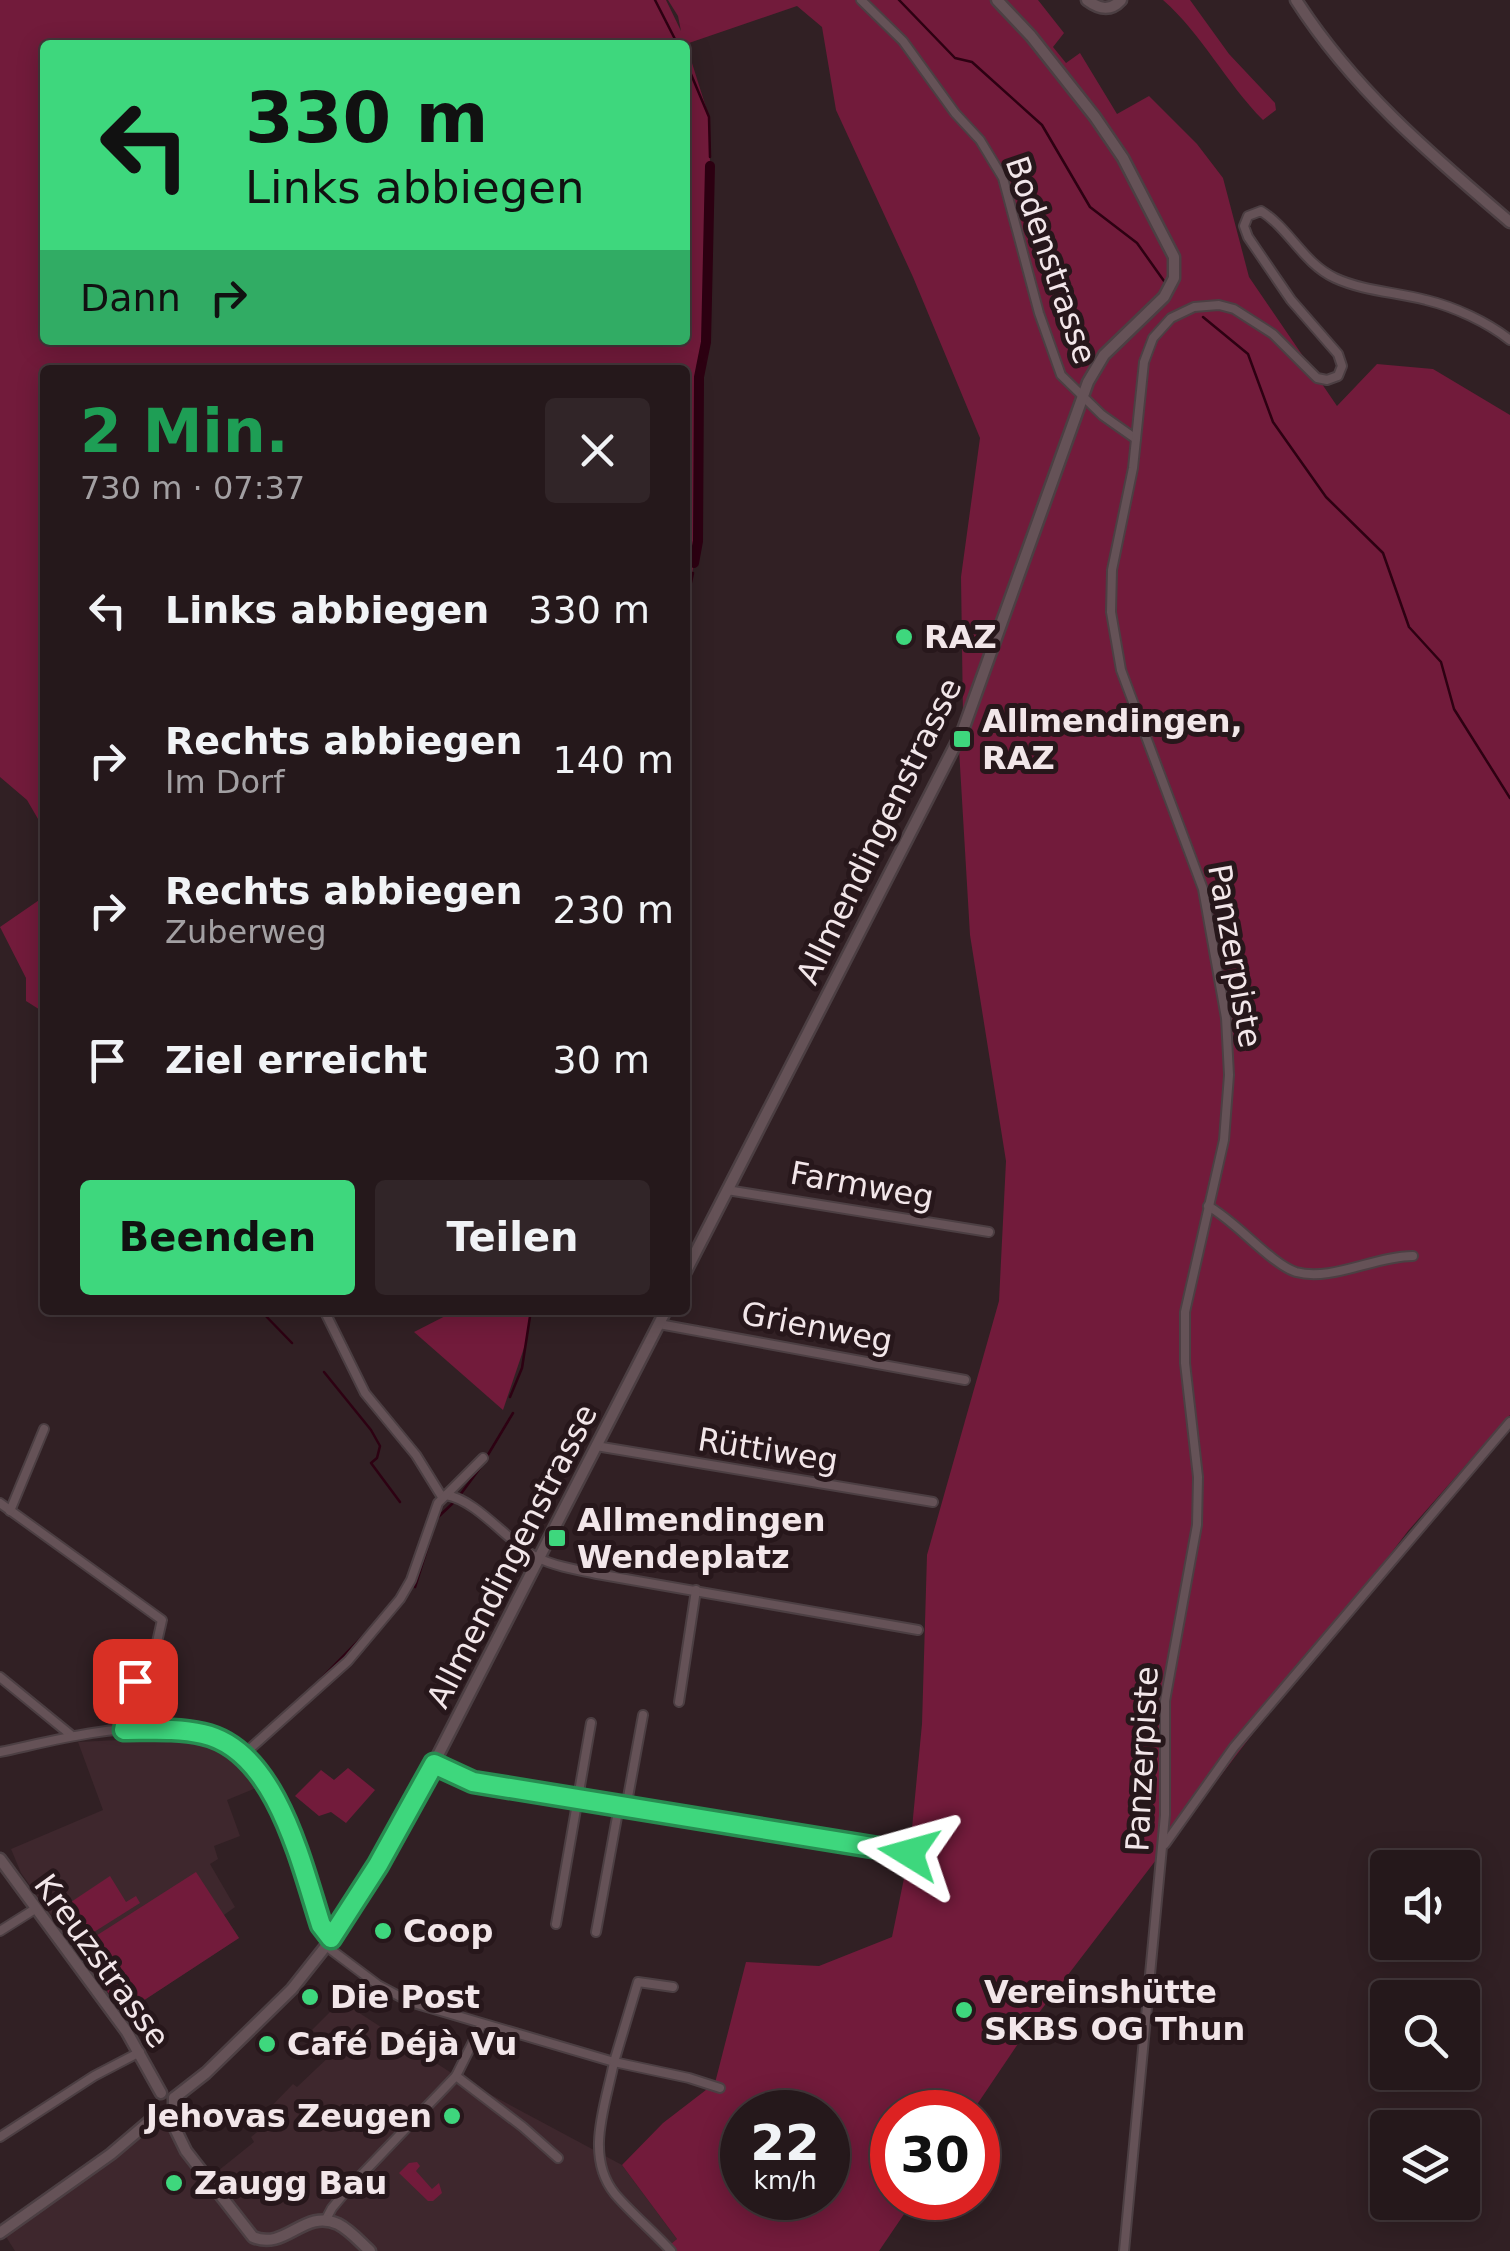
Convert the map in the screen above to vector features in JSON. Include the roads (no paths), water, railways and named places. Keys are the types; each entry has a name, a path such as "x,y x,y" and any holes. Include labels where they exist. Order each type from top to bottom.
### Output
{"street":[{"name":"Bodenstrasse","path":"861,0 903,41 955,113 980,140 1003,178 1056,365 1066,383 1136,440"},
{"name":"Allmendingenstrasse","path":"690,1263 963,730 1082,396 1104,355 1164,297 1174,278 1174,257 1123,158 1095,116 998,0"},
{"path":"1087,0 1104,9 1121,0"},
{"path":"1296,0 1349,73 1392,120 1510,222"},
{"name":"Panzerpiste","path":"1124,2251 1163,1846 1165,1700 1197,1525 1198,1477 1185,1364 1185,1312 1224,1140 1229,1040 1196,864 1128,692 1110,612 1112,570 1133,468 1144,362 1153,338 1171,318 1194,307 1219,305 1234,309 1273,334 1317,378 1328,380 1338,376 1342,366 1338,354 1290,300 1248,237 1244,226 1248,216 1261,211 1277,221 1321,271 1341,281 1429,300 1510,340"},
{"name":"Farmweg","path":"727,1190 989,1232"},
{"path":"1208,1206 1225,1215 1293,1271 1314,1274 1384,1258 1413,1256"},
{"path":"326,1315 365,1393 444,1496 462,1501 540,1558 581,1570 918,1630"},
{"name":"Allmendingenstrasse","path":"174,2098 274,2008 329,1942 378,1865 434,1764 664,1315"},
{"name":"Grienweg","path":"659,1324 964,1380"},
{"path":"1163,1846 1234,1747 1510,1422"},
{"path":"10,1512 44,1429"},
{"name":"Rüttiweg","path":"596,1446 933,1502"},
{"path":"243,1755 348,1661 400,1599 411,1580 435,1508 483,1458"},
{"path":"0,1503 162,1620 155,1651 130,1694 124,1730"},
{"path":"679,1702 696,1590"},
{"path":"0,1677 71,1736"},
{"path":"596,1932 643,1715"},
{"path":"556,1924 591,1723"},
{"path":"0,1756 71,1736 124,1730 202,1734 226,1742 262,1776 276,1800 329,1942 398,1996 614,2062 720,2088"},
{"path":"434,1764 473,1782 909,1853"},
{"name":"Kreuzstrasse","path":"0,1859 140,2052 161,2093"},
{"path":"0,1931 35,1909"},
{"path":"671,2251 612,2190 601,2165 599,2134 614,2062 638,1982 672,1987"},
{"path":"326,2221 329,2211 347,2190 456,2076 482,2024"},
{"path":"0,2137 94,2076 140,2052"},
{"path":"456,2076 558,2158"},
{"path":"0,2233 111,2154 163,2114 174,2107 169,2092 161,2093 155,2101 163,2114 186,2151 260,2246 278,2242 310,2223 326,2221 339,2225 370,2251"}],"waterway":[{"path":"655,0 675,40"},
{"path":"899,0 955,58 972,62 1042,125 1090,207 1137,243 1164,281"},
{"path":"690,72 709,117 710,157"},
{"path":"694,563 698,541 699,377 706,342 710,166"},
{"path":"1203,317 1248,354 1273,422 1326,497 1383,553 1409,627 1441,662 1454,709 1510,798"},
{"path":"690,587 693,573"},
{"path":"265,1315 292,1343"},
{"path":"510,1397 522,1368 530,1315"},
{"path":"324,1372 371,1430 380,1446 371,1463 400,1502"},
{"path":"460,1495 513,1413"},
{"path":"436,1519 453,1503"},
{"path":"415,1587 434,1527"},
{"path":"385,1611 399,1594"},
{"path":"321,1679 371,1628"}],"place":[{"name":"RAZ","path":"904,637"},
{"name":"Allmendingen, RAZ","path":"962,739"},
{"name":"Allmendingen Wendeplatz","path":"557,1538"},
{"name":"Coop","path":"383,1931"},
{"name":"Die Post","path":"310,1997"},
{"name":"Vereinshütte SKBS OG Thun","path":"964,2010"},
{"name":"Café Déjà Vu","path":"267,2044"},
{"name":"Jehovas Zeugen","path":"452,2116"},
{"name":"Zaugg Bau","path":"174,2183"}]}
